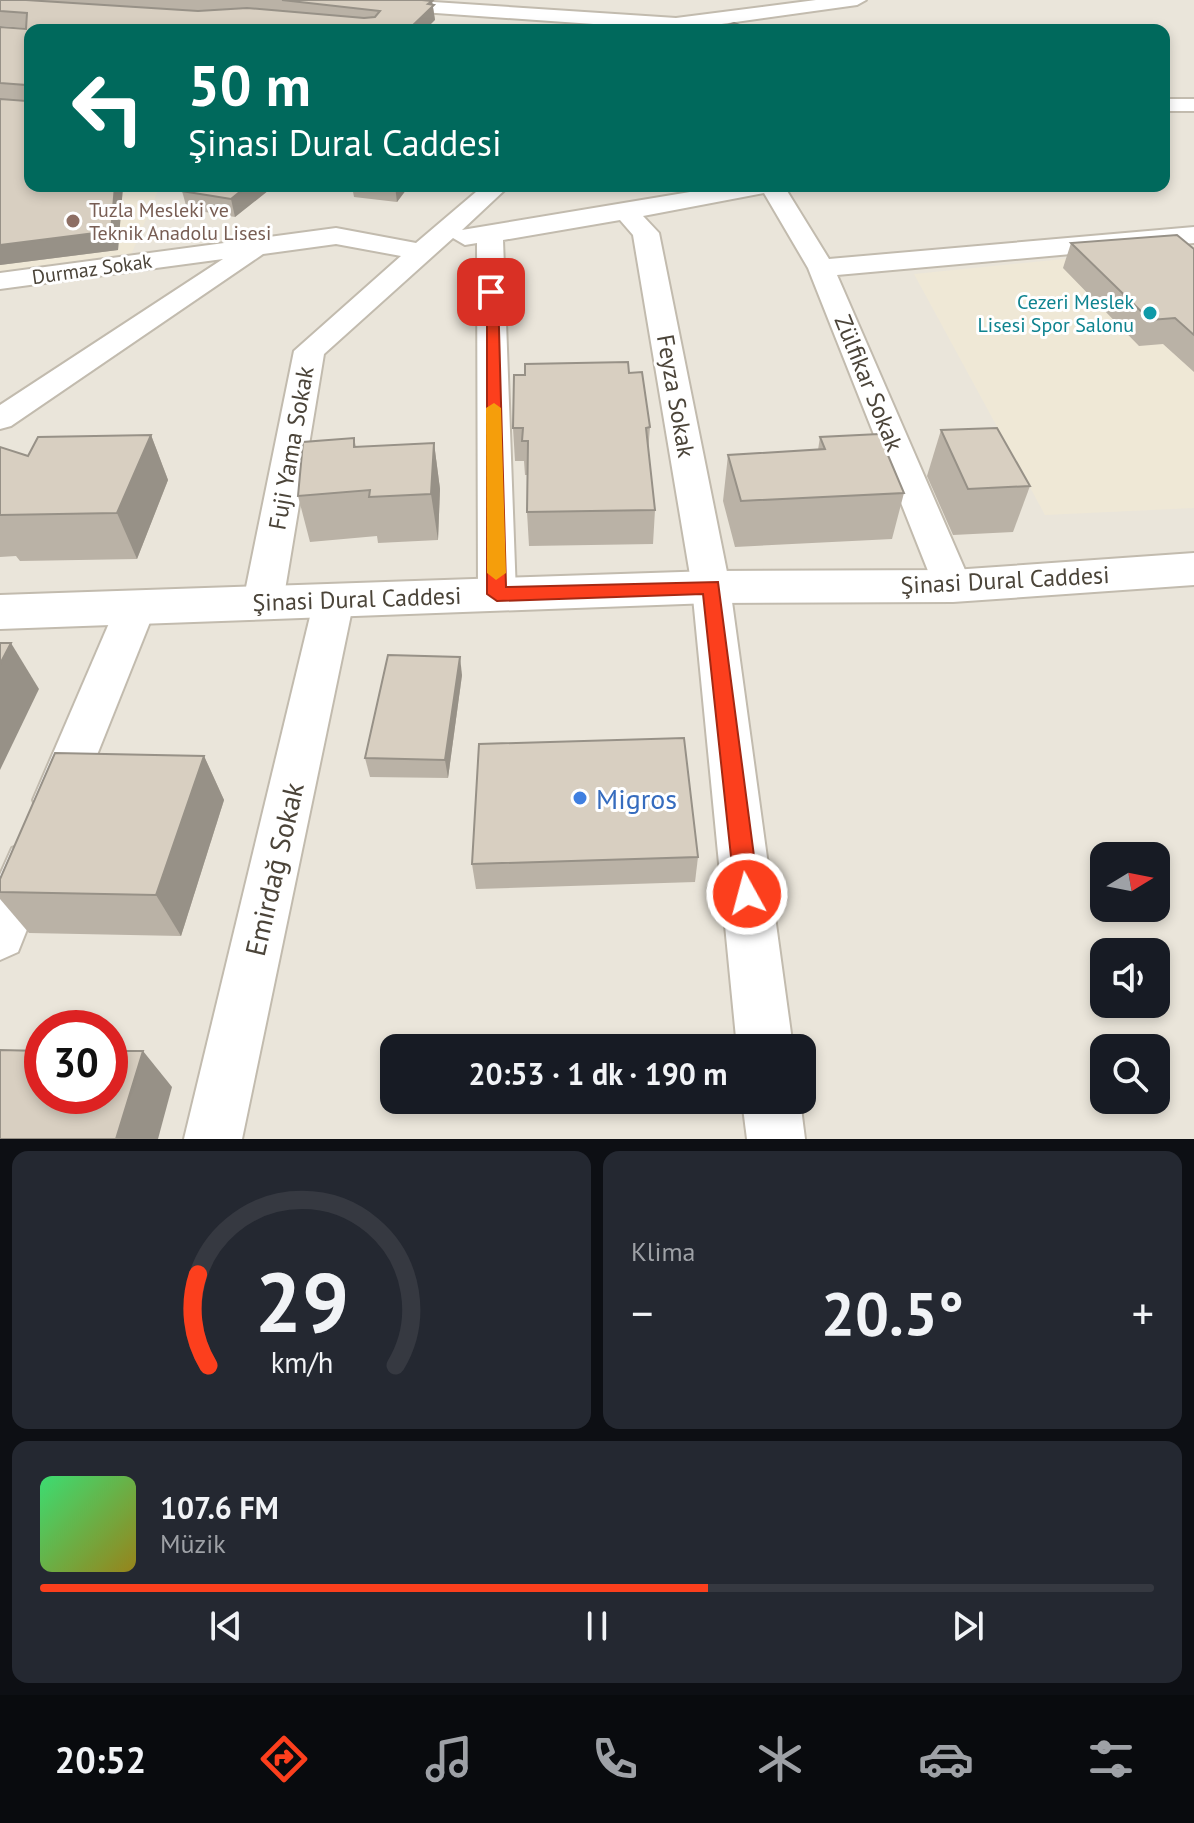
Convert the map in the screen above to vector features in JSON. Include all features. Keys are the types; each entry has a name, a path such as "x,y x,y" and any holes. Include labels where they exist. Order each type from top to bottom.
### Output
{"street":[{"path":"323,0 475,5 646,24"},
{"path":"688,24 790,4 857,0"},
{"path":"790,4 795,24"},
{"path":"455,24 475,5"},
{"path":"1170,105 1194,105"},
{"name":"Fuji Yama Sokak","path":"263,602 309,351 490,192"},
{"path":"426,248 490,231 528,229 735,192"},
{"name":"Zülfikar Sokak","path":"776,192 821,268 953,586"},
{"name":"Feyza Sokak","path":"627,213 646,233 711,587 763,1034"},
{"path":"490,231 497,594"},
{"path":"821,268 1194,235"},
{"name":"Durmaz Sokak","path":"0,281 336,236 426,248"},
{"path":"0,419 259,247"},
{"name":"Şinasi Dural Caddesi","path":"0,612 711,587 953,586 1194,569"},
{"name":"Emirdağ Sokak","path":"213,1139 334,600"},
{"path":"0,935 136,607"},
{"path":"773,1114 776,1139"}],"shaded area":[{"path":"0,0 1194,0 1194,1139 0,1139"},
{"name":"Tuzla Mesleki ve Teknik Anadolu Lisesi","path":"0,150 24,179 24,192 157,192 131,255 0,274"},
{"path":"1194,246 1194,508 1045,515 914,274"}],"building":[{"path":"0,0 26,0 198,11 247,8 364,18 375,17 380,11 282,0 422,0 432,1 428,4 434,5 414,24 26,24 27,13 0,11"},
{"path":"0,27 24,29 24,85 0,83"},
{"path":"0,99 24,101 24,192 114,192 111,231 0,245"},
{"path":"188,192 240,192 231,199"},
{"path":"1177,235 1194,249 1194,335 1175,318 1150,320 1071,243"},
{"path":"628,362 629,373 642,372 650,427 646,428 655,510 527,512 528,441 522,441 523,428 513,428 514,375 525,375 525,364"},
{"path":"997,428 1030,486 968,489 941,430"},
{"path":"879,434 904,493 741,501 728,455 825,449 820,437"},
{"path":"151,435 117,513 0,515 0,447 28,456 38,437"},
{"path":"354,438 354,447 434,443 431,494 369,497 370,490 298,496 303,442"},
{"path":"0,643 11,643 0,664"},
{"path":"388,655 460,657 445,760 365,758"},
{"path":"684,738 698,857 472,864 479,744"},
{"path":"55,753 204,756 156,895 0,892 0,879"},
{"path":"0,1050 24,1051 24,1114 124,1114 116,1139 0,1139"},
{"path":"128,1051 143,1051 128,1100"}],"slow traffic":[{"path":"494,408 496,573"}],"place":[{"name":"Tuzla Mesleki ve Teknik Anadolu Lisesi","path":"73,221"},
{"name":"Cezeri Meslek Lisesi Spor Salonu","path":"1150,313"},
{"name":"Migros","path":"580,798"}],"route":[{"path":"491,292 497,594 711,587 747,894"}]}
